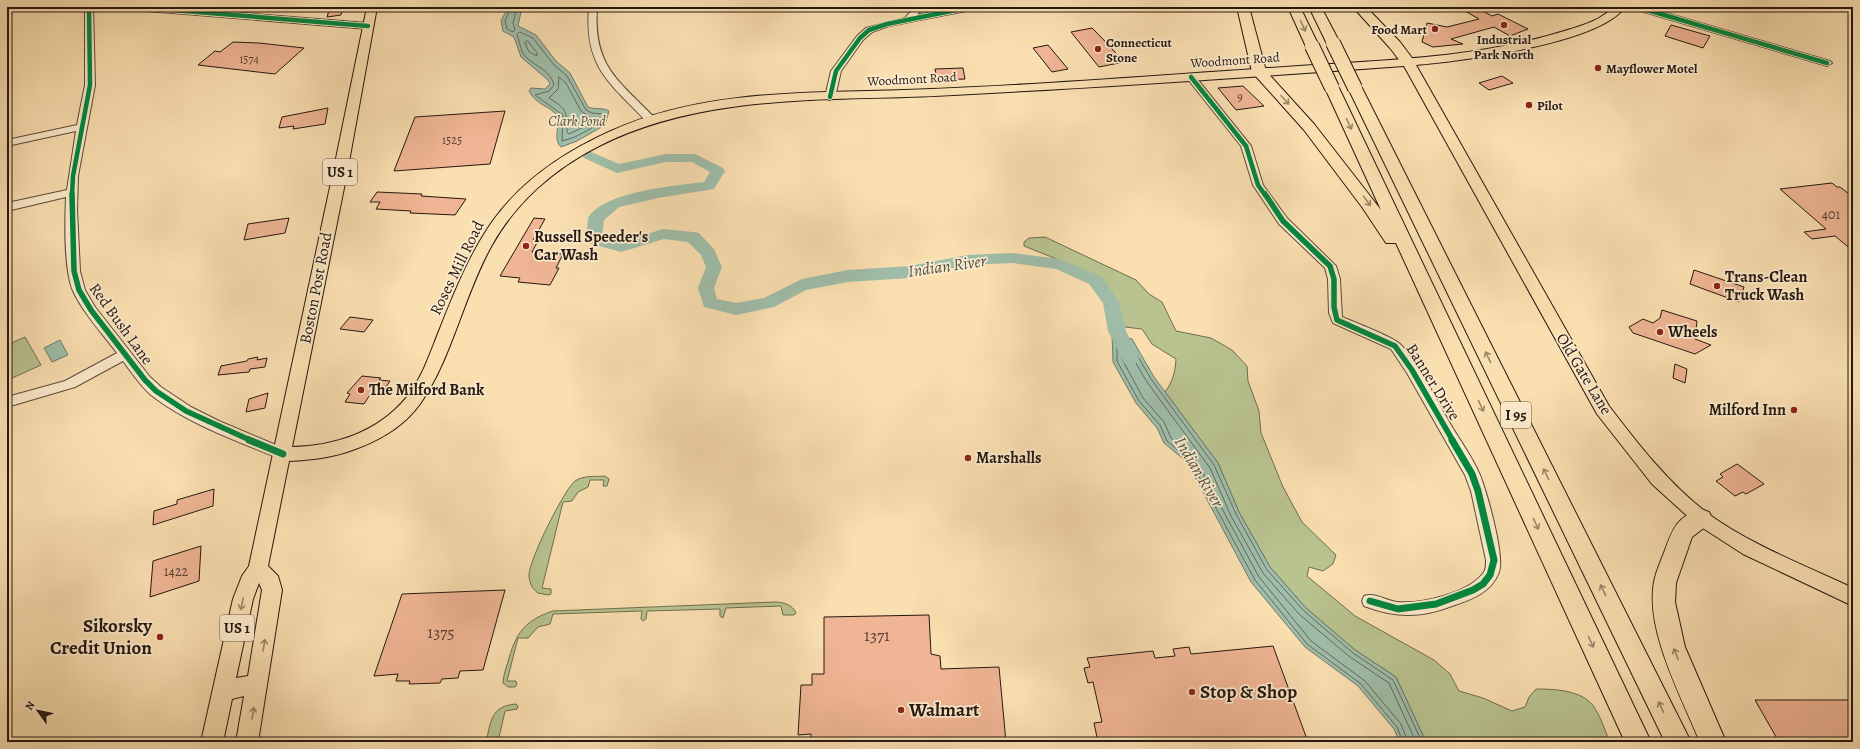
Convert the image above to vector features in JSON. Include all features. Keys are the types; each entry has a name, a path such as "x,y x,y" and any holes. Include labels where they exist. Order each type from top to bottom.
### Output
{"highway":[{"path":"1244,7 1244,16 1259,72 1309,127 1368,202 1394,242 1470,382"},
{"name":"I 95","path":"1294,7 1638,742"},
{"name":"I 95","path":"1315,7 1678,742"},
{"path":"1358,7 1395,45 1408,62"},
{"path":"1701,518 1683,532 1669,568 1665,583 1664,602 1666,623 1673,647 1713,742"}],"main road":[{"name":"Boston Post Road","path":"212,742 244,595 249,582 258,569 353,111 372,7"},
{"name":"Woodmont Road","path":"651,120 687,110 729,104 1191,77 1408,62 1482,54 1530,45 1594,25 1611,16 1620,7"},
{"name":"Old Gate Lane","path":"1408,62 1603,410 1628,444 1658,479 1701,518 1750,548 1853,597"},
{"name":"Roses Mill Road","path":"283,454 306,455 349,445 380,430 400,415 424,383 480,253 497,225 512,206 544,176 577,153 618,133 651,120"},
{"name":"US 1","path":"247,742 258,683 272,590 271,582 258,569"},
{"path":"224,691 258,683"}],"street":[{"name":"Red Bush Lane","path":"89,7 90,85 73,176 71,210 74,262 79,290 91,310 145,380 166,398 214,425 283,454"},
{"path":"135,7 368,26"},
{"path":"593,7 590,34 594,52 600,65 651,120"},
{"path":"907,21 920,7"},
{"path":"830,97 836,71 862,36 880,26 971,7"},
{"path":"1637,7 1827,63"},
{"name":"Banner Drive","path":"1191,77 1246,146 1258,185 1283,221 1330,266 1334,273 1334,314 1337,320 1395,346 1412,370 1468,464 1476,485 1494,560 1493,570 1484,584 1464,595 1444,603 1422,607 1402,609 1370,602"},
{"path":"7,143 82,126"},
{"path":"7,207 72,192"},
{"path":"7,402 70,384 125,355"}],"green space":[{"path":"1045,237 1136,280 1149,294 1162,302 1176,331 1211,338 1232,350 1247,366 1248,381 1259,411 1261,433 1283,487 1302,522 1336,555 1333,564 1323,571 1309,567 1307,576 1355,616 1434,660 1450,674 1459,691 1483,698 1512,711 1525,707 1529,697 1536,689 1559,690 1576,694 1589,701 1594,707 1610,742 1426,742 1396,677 1355,650 1306,608 1270,567 1239,512 1218,463 1165,392 1173,377 1176,359 1152,344 1142,329 1125,327 1112,322 1105,306 1101,283 1054,258 1024,246 1024,242 1029,238"},
{"path":"25,337 41,365 10,379 7,373 7,345"},
{"path":"605,476 609,479 607,486 603,486 604,480 590,480 588,487 578,492 572,501 563,502 542,588 551,589 551,594 548,595 538,593 530,583 529,575 531,567 541,541 563,497 578,479"},
{"path":"775,602 787,604 795,610 796,613 794,615 783,615 781,606 726,608 723,618 720,616 720,609 647,611 646,619 643,621 641,619 642,611 553,614 550,624 538,627 528,638 518,638 507,681 516,681 517,684 515,687 508,687 503,683 511,652 518,636 528,624 535,619 553,611"},
{"path":"516,704 518,706 517,709 505,711 498,742 486,742 491,721 497,711 508,705"}],"water":[{"name":"Clark Pond","path":"508,7 522,7 518,26 536,35 556,61 570,73 588,107 609,111 605,125 577,141 561,147 557,141 559,117 539,103 529,91 531,88 545,89 550,84 548,80 521,57 514,37 503,31 501,21"},
{"path":"1112,334 1132,339 1154,377 1218,463 1239,512 1270,567 1306,608 1355,650 1396,677 1426,742 1400,742 1394,729 1358,686 1305,647 1251,582 1187,462 1164,443 1157,428 1136,403 1113,362"},
{"path":"60,340 68,355 52,362 44,348"}],"building":[{"path":"330,7 343,7 341,15 327,17"},
{"path":"1458,7 1476,7 1492,16 1498,14 1528,29 1510,36 1494,27 1451,39 1463,44 1433,47 1422,42 1427,23 1447,27 1479,19"},
{"path":"1671,25 1710,36 1703,48 1665,36"},
{"name":"Connecticut Stone","path":"1092,28 1124,62 1099,67 1071,32"},
{"path":"233,42 304,48 275,74 198,65 215,51 220,52"},
{"path":"1048,45 1068,69 1052,72 1033,48"},
{"path":"963,68 965,79 937,80 935,69"},
{"name":"Pilot","path":"1502,76 1513,83 1489,90 1479,83"},
{"path":"1243,86 1264,106 1236,110 1218,88"},
{"path":"328,108 325,124 293,129 294,126 279,128 282,117"},
{"path":"505,111 490,164 394,171 415,117"},
{"path":"1832,183 1853,197 1853,251 1835,236 1812,239 1804,232 1826,229 1780,189"},
{"path":"377,192 422,194 421,196 466,199 455,215 410,213 411,211 376,209 380,202 370,202"},
{"path":"289,218 285,233 244,240 248,224"},
{"path":"534,218 545,219 533,240 538,241 532,252 563,254 556,268 559,268 550,285 518,282 520,278 500,276"},
{"name":"Trans-Clean Truck Wash","path":"1694,270 1744,287 1739,302 1690,284"},
{"name":"Wheels","path":"1662,310 1697,321 1695,339 1711,345 1695,354 1633,333 1629,327 1643,319 1653,323 1660,318"},
{"path":"350,317 373,320 364,332 340,329"},
{"path":"258,357 257,360 267,358 265,367 250,369 249,372 218,375 221,366 247,361 248,359"},
{"path":"1675,364 1687,369 1685,383 1673,378"},
{"name":"The Milford Bank","path":"362,376 381,378 379,380 390,381 384,390 373,390 364,404 345,402 350,394 347,393"},
{"path":"268,393 265,408 246,412 249,399"},
{"path":"1737,464 1764,484 1746,494 1743,492 1735,496 1716,481 1723,477 1720,474"},
{"path":"214,489 213,506 153,525 154,511 177,504 177,500"},
{"path":"201,546 199,581 150,597 153,561"},
{"path":"505,590 483,670 460,671 458,678 442,679 440,683 409,684 410,681 396,681 398,674 374,676 402,594"},
{"name":"Walmart","path":"929,615 931,654 940,656 941,669 999,667 1006,742 811,742 811,734 798,735 801,685 812,685 812,674 824,674 824,617"},
{"name":"Stop & Shop","path":"1273,646 1308,742 1098,742 1094,723 1102,722 1093,682 1088,683 1084,668 1090,667 1087,658 1153,651 1155,658 1175,656 1173,649 1189,647 1191,654"},
{"path":"1755,700 1853,700 1853,742 1779,742"}],"waterway":[{"name":"Indian River","path":"589,155 617,169 666,158 695,158 718,171 709,186 658,193 614,204 596,218 594,239 621,247 663,234 693,237 708,253 714,267 706,288 710,303 736,309 768,303 802,285 848,276 910,272 967,260 1012,258 1059,264 1095,280 1111,302 1117,331 1130,358"}],"cycle path":[{"path":"89,7 90,85 73,176 71,210 74,271 79,290 91,310 145,380 156,391 186,411 214,425 283,454"},
{"path":"135,7 368,26"},
{"path":"830,97 836,71 860,38 869,30 887,24 971,7"},
{"path":"1637,7 1827,63"},
{"path":"1191,77 1246,146 1258,185 1283,221 1330,266 1334,279 1334,307 1337,320 1395,346 1412,370 1472,474 1478,491 1494,560 1493,569 1483,584 1462,596 1423,607 1398,609 1370,601"}],"place":[{"name":"Industrial Park North","path":"1504,25"},
{"name":"Food Mart","path":"1435,29"},
{"name":"Connecticut Stone","path":"1098,49"},
{"name":"Mayflower Motel","path":"1598,68"},
{"name":"Pilot","path":"1529,105"},
{"name":"Russell Speeder's Car Wash","path":"526,246"},
{"name":"Trans-Clean Truck Wash","path":"1717,286"},
{"name":"Wheels","path":"1660,332"},
{"name":"The Milford Bank","path":"361,390"},
{"name":"Milford Inn","path":"1794,410"},
{"name":"Marshalls","path":"968,458"},
{"name":"Sikorsky Credit Union","path":"160,637"},
{"name":"Stop & Shop","path":"1192,692"},
{"name":"Walmart","path":"901,710"}]}
